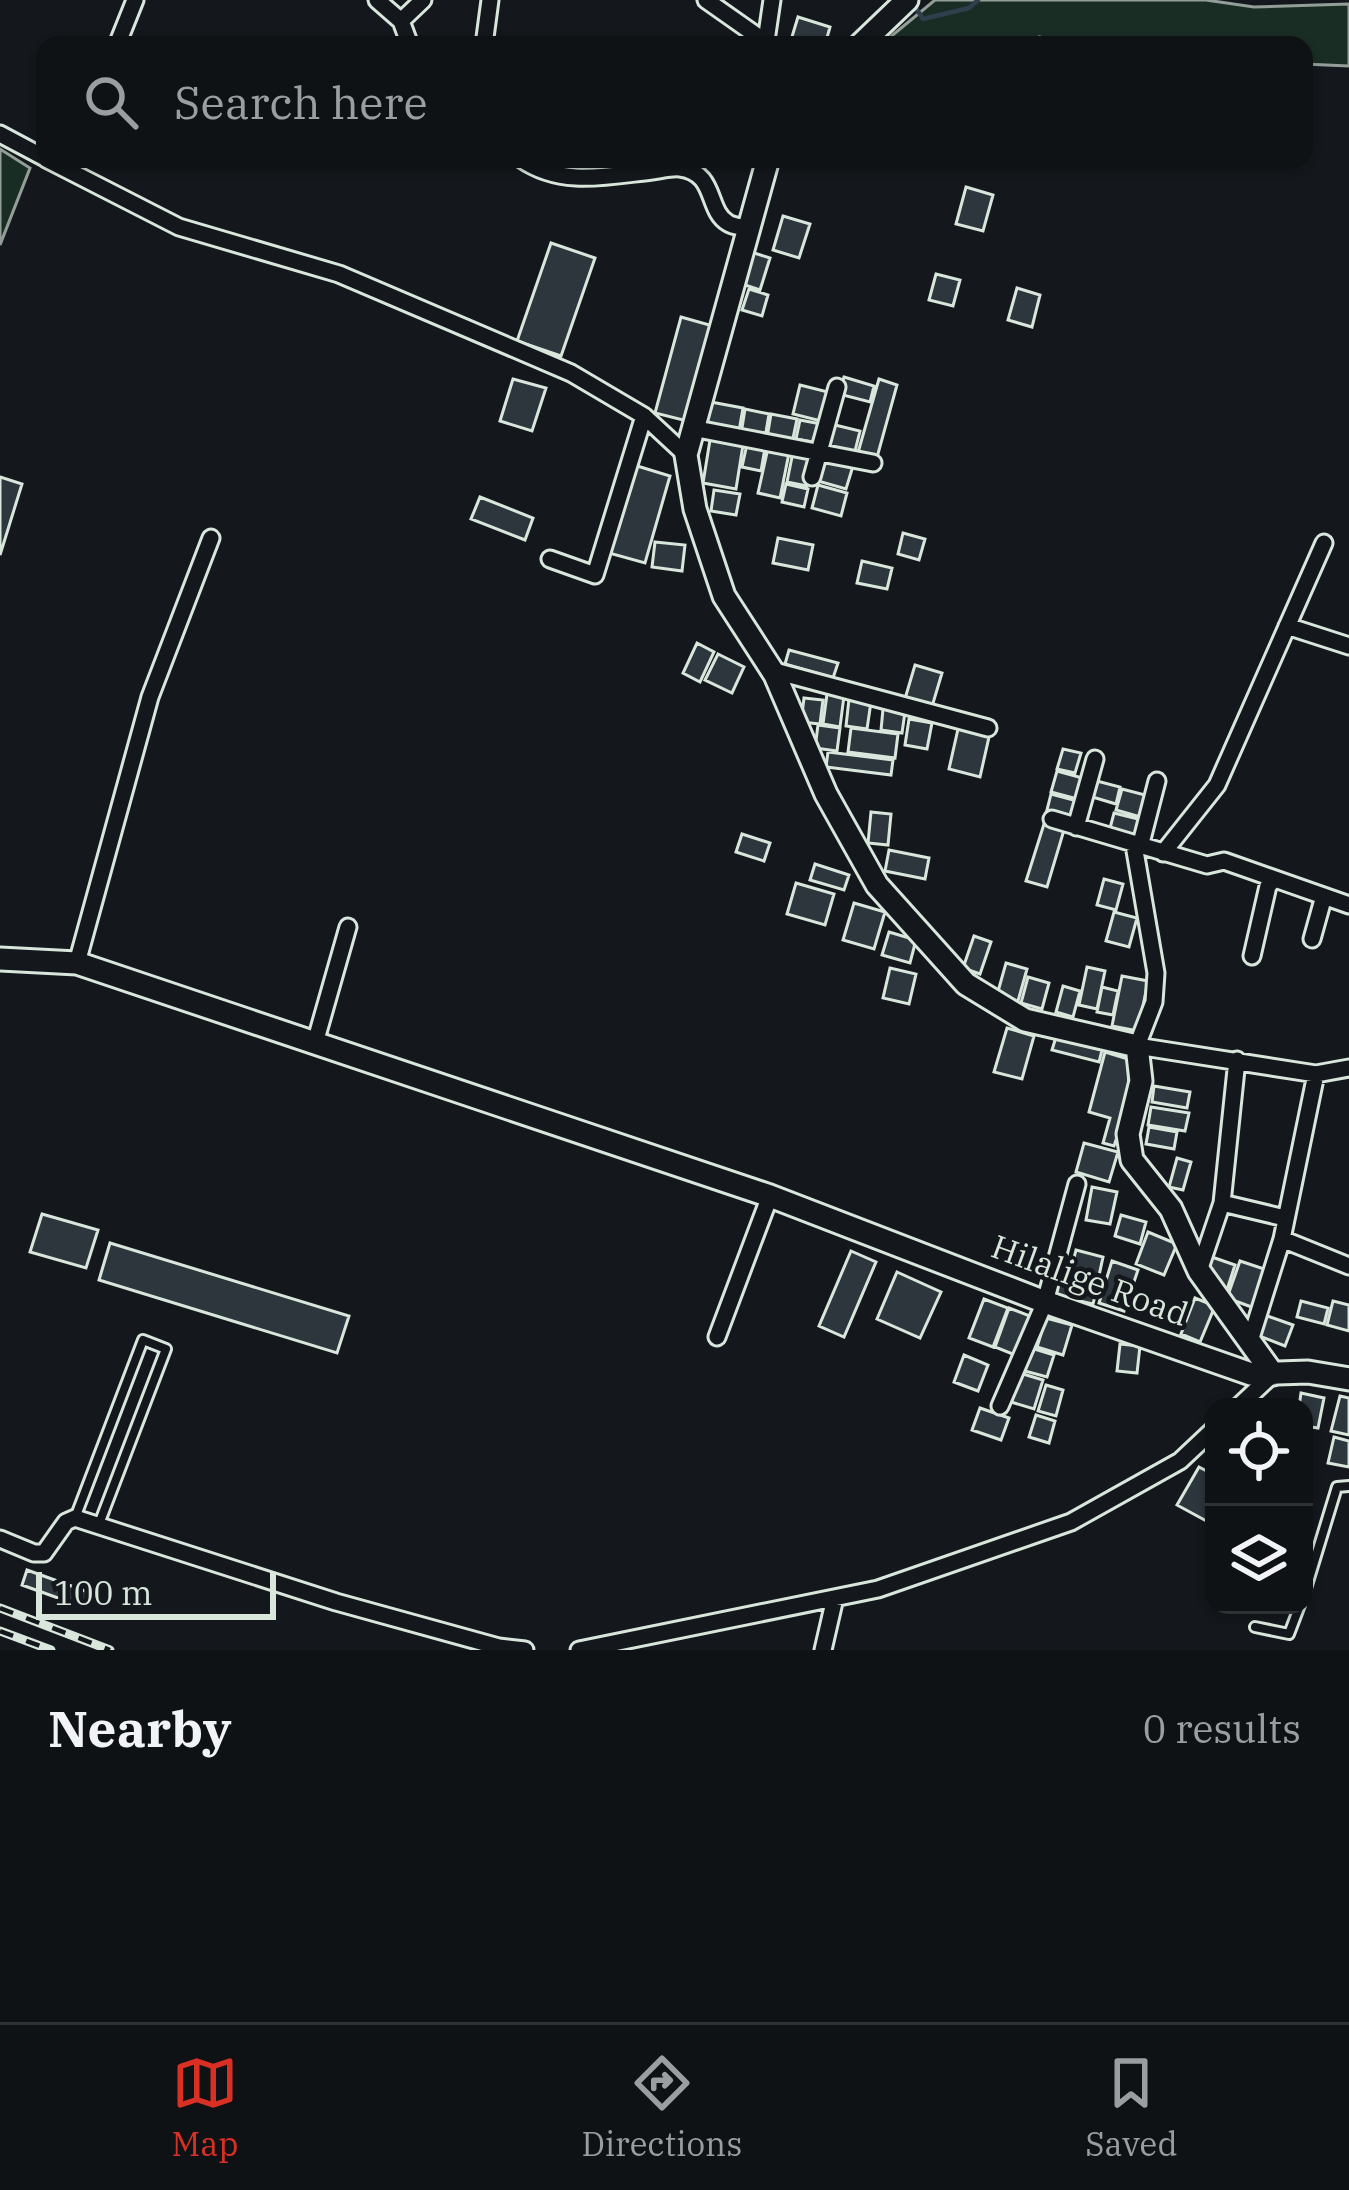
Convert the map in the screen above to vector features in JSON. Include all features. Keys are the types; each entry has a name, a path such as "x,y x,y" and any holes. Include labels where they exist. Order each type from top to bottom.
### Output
{"street":[{"path":"121,36 135,0"},
{"path":"377,0 401,21 407,36"},
{"path":"401,21 423,0"},
{"path":"485,36 490,0"},
{"path":"706,0 758,36"},
{"path":"769,36 772,0"},
{"path":"869,36 907,0"},
{"path":"0,134 36,154"},
{"path":"76,168 179,227 339,274 571,373 644,416 686,455"},
{"path":"540,168 556,176 587,178 682,168 699,175 728,223 747,228"},
{"path":"765,168 686,455 695,509 724,596 771,670 826,794 877,885 966,984 1025,1020 1137,1046 1316,1074 1349,1068"},
{"path":"812,477 837,387"},
{"path":"550,559 595,575 644,416"},
{"path":"692,428 873,463"},
{"path":"77,963 150,697 211,538"},
{"path":"1163,853 1217,785 1324,543"},
{"path":"1287,626 1349,646"},
{"path":"771,670 988,728"},
{"path":"1076,826 1095,759"},
{"path":"1157,782 1137,846 1156,973 1154,1002 1137,1046 1141,1081 1128,1134 1132,1160 1171,1208 1198,1271 1273,1374 1248,1398"},
{"path":"1052,819 1207,865 1224,861 1349,905"},
{"path":"1252,956 1268,886 1274,879"},
{"path":"1312,939 1324,896"},
{"path":"315,1043 348,927"},
{"name":"Hilalige Road","path":"0,959 77,963 816,1212 1045,1302 1251,1374 1307,1372 1349,1378"},
{"path":"1198,1271 1222,1203 1237,1060"},
{"path":"1250,1341 1282,1239 1316,1074"},
{"path":"1000,1406 1045,1302 1077,1184"},
{"path":"717,1337 770,1196"},
{"path":"1222,1203 1285,1219"},
{"path":"1282,1239 1349,1266"},
{"path":"579,1650 878,1589 1071,1522 1180,1461 1205,1437"},
{"path":"0,1539 44,1553 66,1522 75,1518 336,1602 499,1648 525,1650"},
{"path":"823,1650 835,1598"}],"lane":[{"path":"75,1518 143,1340 166,1349 98,1526"},
{"path":"1313,1565 1337,1487 1349,1486"},
{"path":"1256,1627 1289,1634 1297,1614"}],"green space":[{"path":"935,0 1206,0 1254,7 1349,4 1349,66 1313,64 1313,36 891,36"},
{"path":"0,149 30,168 0,245"}],"building":[{"path":"798,17 830,27 828,36 792,36"},
{"path":"966,187 993,195 983,231 956,224"},
{"path":"783,216 810,224 799,258 773,250"},
{"path":"551,243 595,258 561,356 517,341"},
{"path":"751,252 770,258 760,290 742,284"},
{"path":"936,274 960,280 953,306 929,300"},
{"path":"1017,288 1040,295 1032,327 1008,320"},
{"path":"749,289 768,295 762,316 742,310"},
{"path":"681,317 713,326 687,421 655,413"},
{"path":"844,377 874,386 870,402 839,394"},
{"path":"513,379 546,388 532,431 500,421"},
{"path":"879,379 897,385 876,461 857,456"},
{"path":"800,385 828,392 821,421 793,414"},
{"path":"711,402 743,408 739,431 706,424"},
{"path":"745,409 769,414 765,438 741,434"},
{"path":"771,414 797,419 792,443 767,438"},
{"path":"800,420 821,424 818,443 796,439"},
{"path":"831,424 860,431 854,455 825,447"},
{"path":"710,440 743,445 736,489 703,483"},
{"path":"747,444 765,448 761,471 742,467"},
{"path":"768,448 789,453 780,498 758,493"},
{"path":"793,452 814,456 807,486 787,482"},
{"path":"825,458 853,466 846,489 818,481"},
{"path":"634,465 670,476 645,563 609,553"},
{"path":"0,477 22,484 0,555"},
{"path":"786,484 808,489 804,507 782,502"},
{"path":"818,485 847,493 841,516 812,508"},
{"path":"714,490 740,494 736,515 711,511"},
{"path":"480,497 533,518 525,540 471,519"},
{"path":"903,533 925,539 919,560 898,554"},
{"path":"778,538 813,545 808,570 773,563"},
{"path":"655,542 685,545 682,571 652,567"},
{"path":"862,561 892,568 887,589 857,583"},
{"path":"697,643 714,652 700,682 683,673"},
{"path":"789,650 838,663 833,678 785,664"},
{"path":"718,654 744,667 732,693 705,680"},
{"path":"915,665 942,673 931,710 904,702"},
{"path":"827,694 844,696 840,727 823,724"},
{"path":"804,698 823,700 820,724 801,722"},
{"path":"849,699 871,702 867,729 846,726"},
{"path":"883,709 905,712 902,733 881,730"},
{"path":"909,719 932,723 927,749 905,745"},
{"path":"818,725 840,728 837,751 815,748"},
{"path":"851,728 898,734 895,758 848,752"},
{"path":"958,729 989,737 980,777 949,769"},
{"path":"1063,749 1081,753 1075,773 1057,769"},
{"path":"828,752 893,760 891,775 826,767"},
{"path":"1057,771 1086,779 1081,800 1051,792"},
{"path":"1093,780 1120,787 1116,804 1089,796"},
{"path":"1122,789 1149,796 1144,818 1116,810"},
{"path":"1051,794 1081,802 1076,821 1046,814"},
{"path":"871,812 891,814 888,845 868,843"},
{"path":"1114,813 1142,820 1137,839 1109,832"},
{"path":"1044,824 1064,830 1047,887 1026,881"},
{"path":"742,834 770,843 764,861 736,852"},
{"path":"889,850 929,858 925,879 885,871"},
{"path":"815,864 849,875 844,890 810,880"},
{"path":"1104,879 1123,884 1116,910 1097,905"},
{"path":"796,883 834,894 825,925 787,914"},
{"path":"854,903 885,912 874,949 843,940"},
{"path":"1114,912 1137,918 1129,947 1106,941"},
{"path":"889,932 916,940 910,963 882,955"},
{"path":"974,936 991,942 980,974 963,968"},
{"path":"1006,963 1027,969 1018,1001 997,995"},
{"path":"1087,967 1105,971 1097,1009 1079,1005"},
{"path":"890,968 916,974 909,1004 883,998"},
{"path":"1122,976 1148,981 1138,1031 1112,1026"},
{"path":"1028,977 1049,983 1042,1009 1021,1003"},
{"path":"1063,986 1080,991 1073,1017 1056,1012"},
{"path":"1102,987 1118,991 1113,1015 1097,1012"},
{"path":"1007,1028 1034,1036 1022,1079 994,1072"},
{"path":"1056,1037 1102,1050 1099,1062 1052,1050"},
{"path":"1105,1052 1128,1059 1129,1101 1114,1146 1103,1143 1110,1118 1089,1112"},
{"path":"1154,1086 1190,1092 1187,1108 1152,1102"},
{"path":"1151,1107 1189,1113 1185,1131 1148,1125"},
{"path":"1149,1127 1177,1132 1174,1149 1146,1144"},
{"path":"1084,1143 1118,1152 1109,1182 1076,1172"},
{"path":"1177,1158 1191,1162 1183,1190 1169,1187"},
{"path":"1092,1187 1117,1192 1110,1224 1086,1220"},
{"path":"42,1214 98,1230 86,1268 30,1252"},
{"path":"1121,1215 1146,1222 1140,1244 1115,1236"},
{"path":"1148,1232 1177,1244 1164,1275 1136,1264"},
{"path":"110,1243 349,1316 337,1353 99,1280"},
{"path":"1076,1250 1103,1257 1097,1285 1069,1278"},
{"path":"851,1251 876,1262 844,1337 819,1326"},
{"path":"1209,1256 1235,1265 1225,1296 1204,1271"},
{"path":"1112,1261 1138,1270 1124,1311 1099,1303"},
{"path":"1240,1261 1270,1271 1257,1309 1227,1298"},
{"path":"897,1272 941,1292 920,1338 877,1319"},
{"path":"1057,1278 1097,1288 1093,1304 1053,1295"},
{"path":"1195,1298 1215,1306 1200,1342 1181,1334"},
{"path":"984,1299 1008,1308 993,1347 969,1338"},
{"path":"1301,1301 1328,1308 1324,1324 1297,1317"},
{"path":"1333,1301 1349,1305 1349,1331 1327,1325"},
{"path":"1009,1308 1030,1316 1015,1355 995,1347"},
{"path":"1262,1314 1293,1325 1285,1346 1254,1334"},
{"path":"1046,1318 1072,1325 1063,1355 1037,1347"},
{"path":"1120,1344 1140,1346 1137,1373 1117,1371"},
{"path":"1028,1347 1054,1355 1047,1377 1021,1370"},
{"path":"964,1355 988,1365 978,1391 954,1382"},
{"path":"1020,1373 1043,1380 1034,1409 1011,1402"},
{"path":"1046,1385 1063,1390 1056,1416 1038,1411"},
{"path":"1301,1393 1324,1398 1318,1428 1313,1427 1313,1398 1300,1398"},
{"path":"1340,1396 1349,1398 1349,1435 1331,1431"},
{"path":"980,1408 1009,1418 1001,1440 972,1430"},
{"path":"1036,1415 1055,1421 1049,1443 1029,1437"},
{"path":"1334,1437 1349,1441 1349,1467 1328,1463"},
{"path":"1199,1467 1205,1470 1205,1520 1177,1505"},
{"path":"27,1570 88,1592 83,1607 22,1585"}],"waterway":[{"path":"912,2 923,19 969,8 978,0"}],"railway":[{"path":"0,1608 110,1650"},
{"path":"0,1631 51,1650"}]}
